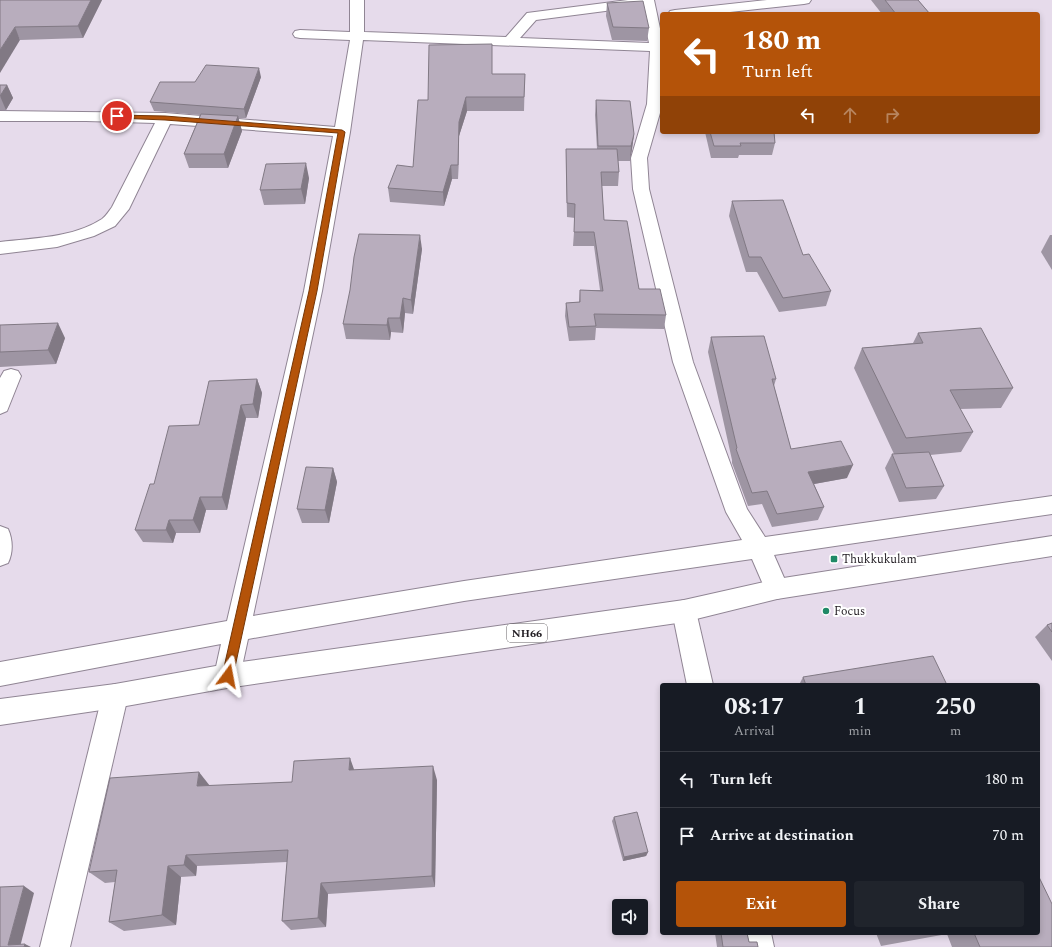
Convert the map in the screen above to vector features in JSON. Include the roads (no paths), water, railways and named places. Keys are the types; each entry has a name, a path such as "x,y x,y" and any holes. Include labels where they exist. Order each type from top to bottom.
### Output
{"main road":[{"path":"228,676 313,291 342,132 357,37 357,0"},
{"path":"693,12 804,0"},
{"path":"509,42 532,16 651,9 657,47 655,104 639,158 641,189 683,362 737,512 759,548 777,589"},
{"path":"300,34 657,47"},
{"path":"0,116 54,115 165,118 342,132"},
{"path":"0,248 57,240 88,232 109,222 120,209 165,118"},
{"path":"0,406 11,376"},
{"path":"0,674 238,630 464,591 1052,505"},
{"path":"0,536 0,556"},
{"name":"NH66","path":"0,712 116,696 228,676 684,611 777,589 1052,546"},
{"path":"684,611 700,683"},
{"path":"55,947 116,696"},
{"path":"756,935 759,947"}],"place":[{"name":"Thukkukulam","path":"834,559"},
{"name":"Focus","path":"826,611"}]}
